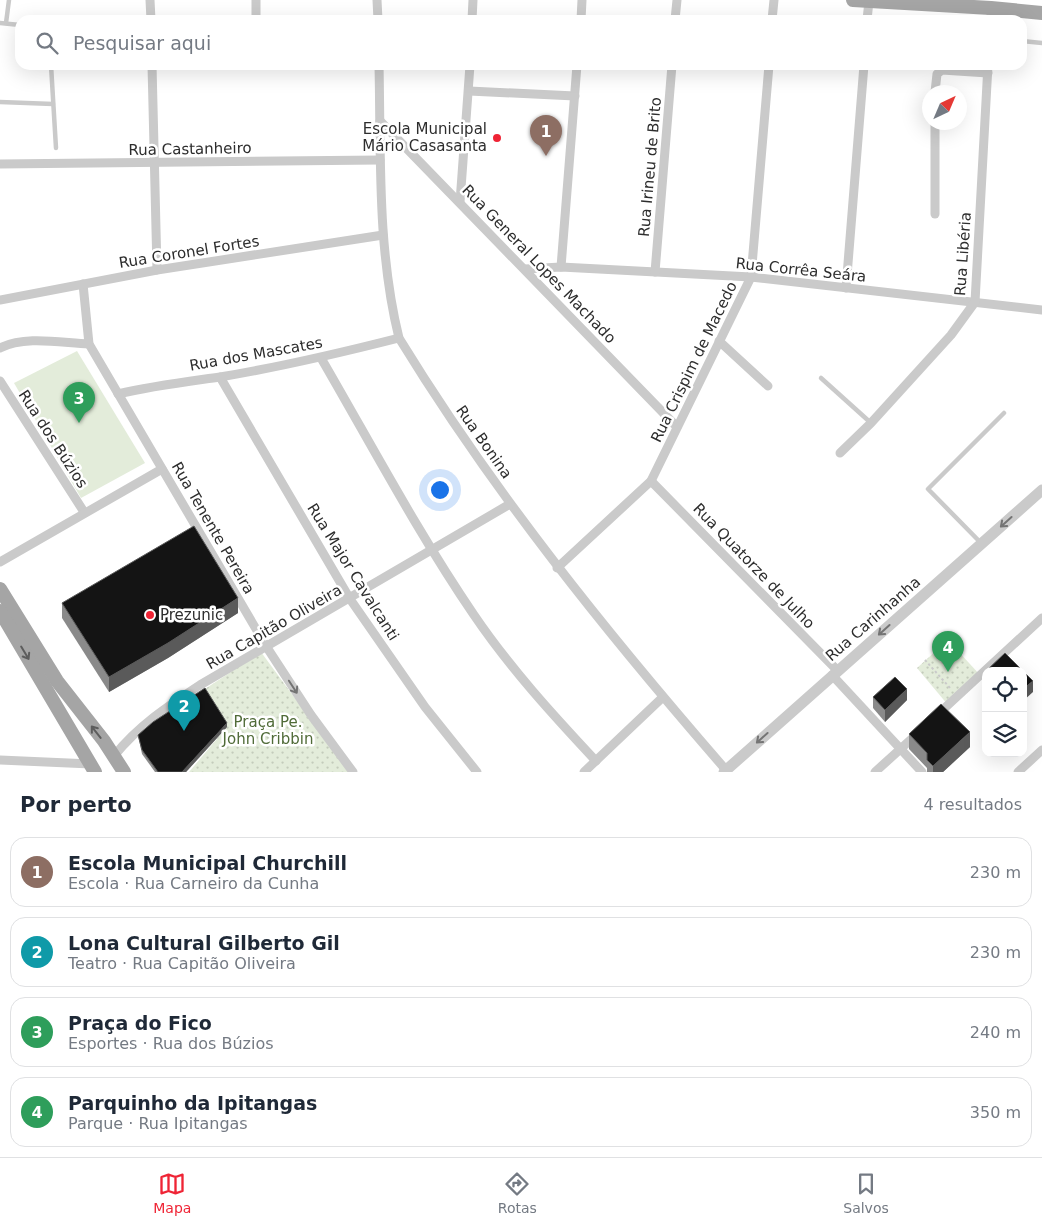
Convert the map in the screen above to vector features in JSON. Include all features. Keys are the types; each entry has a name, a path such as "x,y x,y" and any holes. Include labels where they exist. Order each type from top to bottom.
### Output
{"main road":[{"path":"853,0 896,1 991,14 1042,13"},
{"path":"0,588 56,681 114,756 124,772"},
{"path":"0,612 93,768"}],"street":[{"path":"150,0 151,15"},
{"path":"256,0 256,15"},
{"path":"377,0 378,15"},
{"path":"472,15 473,0"},
{"path":"581,15 582,0"},
{"path":"676,15 677,0"},
{"path":"772,15 774,0"},
{"path":"867,15 868,1"},
{"path":"152,70 156,164 157,270"},
{"name":"Rua Bonina","path":"379,70 383,235 392,310 399,338 510,504 557,568 725,771"},
{"path":"460,202 470,70"},
{"path":"561,267 577,70"},
{"name":"Rua Irineu de Brito","path":"655,272 672,70"},
{"name":"Rua Crispim de Macedo","path":"557,568 651,481 751,277 769,70"},
{"path":"846,288 864,70"},
{"path":"936,85 937,74 942,70"},
{"name":"Rua Libéria","path":"840,453 872,423 951,335 975,302 988,70"},
{"path":"469,91 575,96"},
{"name":"Rua General Lopes Machado","path":"380,121 525,268 677,428"},
{"path":"935,130 935,214"},
{"name":"Rua Castanheiro","path":"0,164 156,164 380,160"},
{"name":"Rua Coronel Fortes","path":"0,300 157,270 383,235"},
{"name":"Rua Corrêa Seára","path":"525,268 561,267 751,277 1042,310"},
{"name":"Rua Tenente Pereira","path":"84,284 89,344 266,646 311,715 352,772"},
{"name":"Rua dos Mascates","path":"118,394 159,385 220,377 321,358 399,338"},
{"path":"0,348 34,341 89,344"},
{"path":"720,342 768,386"},
{"path":"321,358 433,551 491,638 551,712 596,760"},
{"name":"Rua Major Cavalcanti","path":"220,377 350,599 425,707 478,772"},
{"name":"Rua dos Búzios","path":"0,380 84,512"},
{"path":"0,562 84,512 162,469"},
{"name":"Rua Quatorze de Julho","path":"651,481 835,673 922,772"},
{"name":"Rua Carinhanha","path":"725,771 1042,490"},
{"name":"Rua Capitão Oliveira","path":"114,756 136,732 167,707 266,646 433,551 510,504"},
{"path":"875,772 1042,618"},
{"path":"584,772 663,698"},
{"path":"1018,772 1042,750"},
{"path":"0,760 93,768"}],"lane":[{"path":"6,23 9,0"},
{"path":"0,23 15,24"},
{"path":"1027,42 1042,43"},
{"path":"51,70 56,148"},
{"path":"0,102 53,104"},
{"path":"821,378 872,423"},
{"path":"981,544 928,489 1004,413"}],"path":[{"path":"925,660 957,696"}],"green space":[{"path":"77,351 145,463 81,498 14,383"},
{"path":"948,640 980,675 948,705 917,668"},
{"name":"Praça Pe. John Cribbin","path":"261,652 349,772 189,772 227,727 205,689"}],"building":[{"name":"Prezunic","path":"194,526 238,598 168,643 109,677 62,603"},
{"path":"1005,653 1019,667 990,667"},
{"path":"1027,675 1033,681 1027,686"},
{"path":"895,677 907,689 885,710 873,697"},
{"path":"205,688 227,723 182,772 158,772 142,750 138,735 153,722"},
{"path":"941,704 970,732 933,766 927,760 927,753 909,734"}],"place":[{"name":"Escola Municipal Mário Casasanta","path":"497,138"},
{"name":"Escola Municipal Churchill","path":"546,156"},
{"name":"Praça do Fico","path":"79,423"},
{"name":"Prezunic","path":"150,615"},
{"name":"Parquinho da Ipitangas","path":"948,672"},
{"name":"Lona Cultural Gilberto Gil","path":"184,731"}]}
